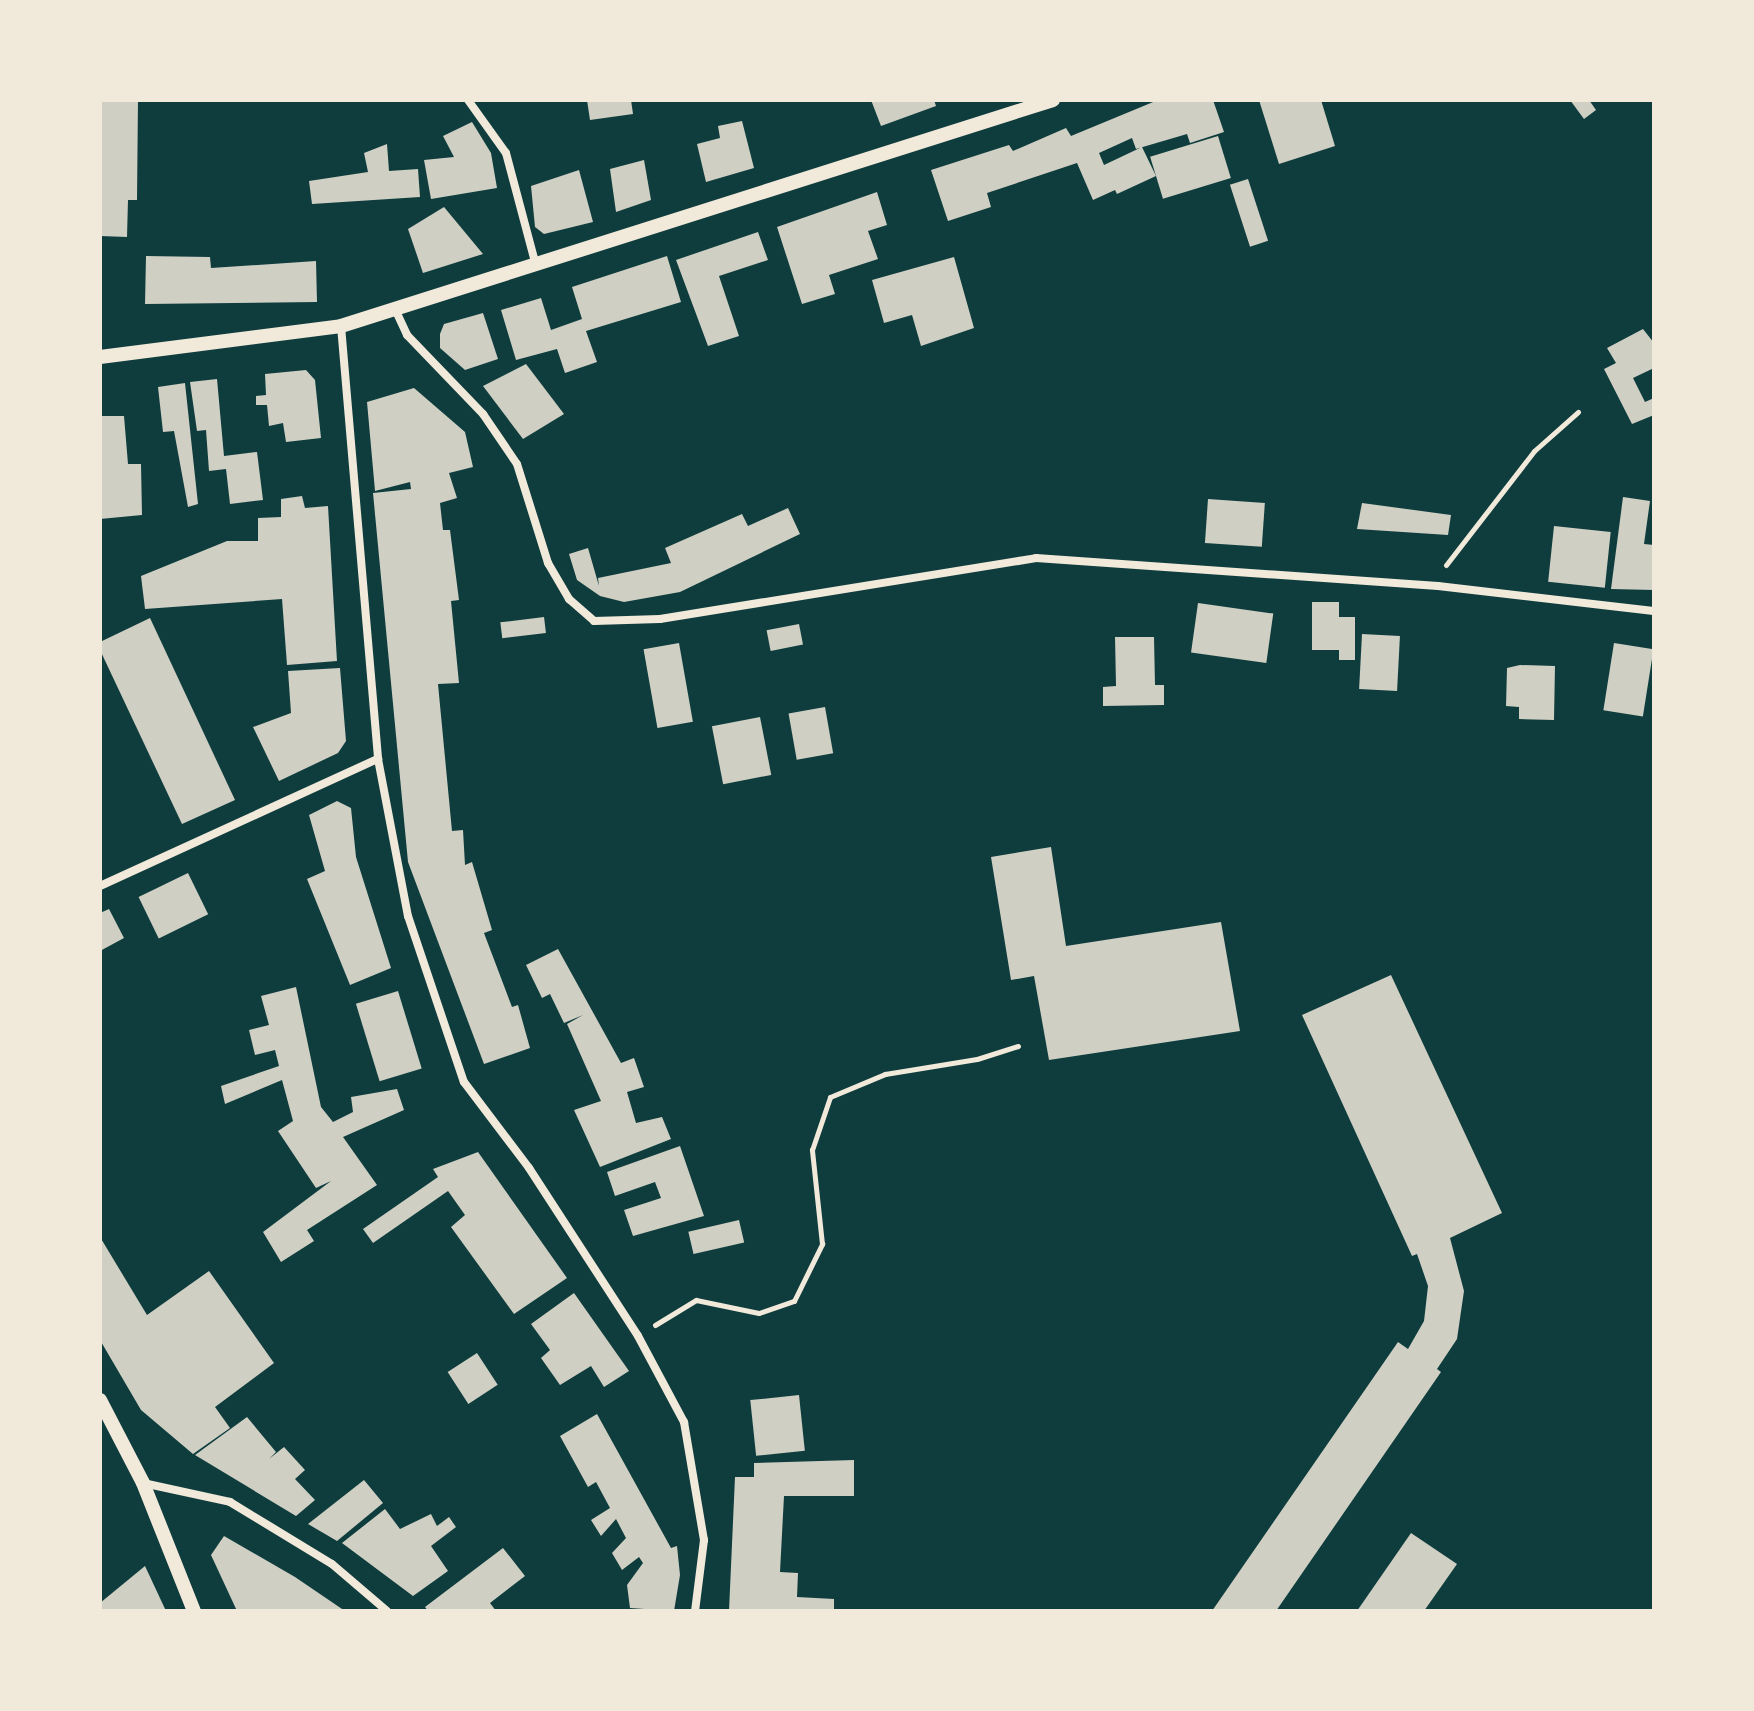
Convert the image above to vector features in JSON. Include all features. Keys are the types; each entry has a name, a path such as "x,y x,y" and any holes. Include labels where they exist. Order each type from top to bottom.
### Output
{"street":[{"path":"468,100 506,153 535,262"},
{"path":"100,357 341,326 1053,100"},
{"path":"395,309 407,335 483,414 517,464 548,563 569,599 594,621 660,619 1036,558 1438,586 1654,611"},
{"path":"341,326 378,759 408,916 464,1082 529,1168 638,1336 684,1422 695,1468 704,1540 695,1611"},
{"path":"100,886 378,759"},
{"path":"100,1400 143,1483 194,1611"},
{"path":"143,1483 230,1502 332,1564 387,1611"}],"path":[{"path":"1438,586 1446,563 1534,451 1578,412"},
{"path":"638,1336 696,1300 759,1313 794,1301 822,1244 812,1150 830,1097 885,1074 977,1059 1018,1046"}],"building":[{"path":"100,100 138,100 137,200 128,200 127,237 100,236"},
{"path":"587,100 631,100 633,114 590,120"},
{"path":"871,100 934,100 936,106 881,126"},
{"path":"1158,100 1213,100 1224,132 1190,143 1187,134 1142,147 1156,176 1117,194 1115,190 1093,200 1077,163 987,193 991,207 948,221 931,170 1009,145 1013,151 1066,128 1071,136","holes":["1132,138 1136,149 1141,148 1104,165 1099,153"]},
{"path":"1259,100 1321,100 1335,146 1279,164"},
{"path":"1570,100 1589,100 1596,110 1584,119"},
{"path":"742,121 754,168 706,182 697,144 720,138 718,126"},
{"path":"472,122 491,153 497,188 431,199 424,160 454,157 443,136"},
{"path":"1218,136 1231,178 1163,199 1150,157"},
{"path":"387,144 389,171 418,169 420,197 312,204 309,181 368,172 364,153"},
{"path":"644,160 651,200 616,212 610,169"},
{"path":"579,170 593,222 544,234 535,227 531,186"},
{"path":"1248,179 1268,241 1250,247 1230,185"},
{"path":"877,192 887,225 868,231 878,259 829,275 835,294 802,304 777,227"},
{"path":"444,207 483,254 423,273 408,229"},
{"path":"758,232 768,260 719,276 739,336 708,346 676,260"},
{"path":"146,256 210,257 211,268 316,261 317,302 145,304"},
{"path":"667,256 681,302 586,331 597,362 565,373 557,349 516,360 501,310 541,298 551,330 582,319 572,287"},
{"path":"954,257 974,328 921,346 912,315 884,323 872,280"},
{"path":"483,313 498,359 465,370 440,348 440,334 444,324"},
{"path":"1643,329 1654,343 1654,368 1633,378 1645,402 1654,398 1654,415 1632,424 1604,369 1616,363 1607,348"},
{"path":"526,364 564,414 523,439 483,386"},
{"path":"306,370 315,380 321,438 286,442 283,423 269,426 267,405 256,405 256,396 266,395 265,374"},
{"path":"217,379 224,456 257,452 263,500 230,504 226,469 209,471 206,430 197,431 190,382"},
{"path":"185,383 198,504 188,507 174,431 163,432 158,387"},
{"path":"414,388 465,432 473,467 449,473 457,498 440,503 443,530 450,530 459,600 451,601 459,683 438,684 452,831 463,830 465,865 472,862 492,930 484,933 512,1007 518,1005 530,1048 484,1064 408,862 373,493 411,489 410,482 375,491 367,402"},
{"path":"100,416 124,416 128,464 141,464 142,515 100,519"},
{"path":"302,496 305,508 328,506 337,661 287,665 282,599 145,609 141,576 227,541 258,541 258,518 281,517 281,499"},
{"path":"1623,497 1650,501 1644,544 1654,545 1654,590 1611,589"},
{"path":"1208,499 1265,503 1262,547 1205,543"},
{"path":"1362,503 1451,515 1448,535 1357,529"},
{"path":"788,508 800,534 680,592 624,602 600,596 577,580 569,554 588,548 599,586 598,578 671,563 665,548 742,514 748,526"},
{"path":"1554,526 1611,532 1605,588 1548,582"},
{"path":"1312,602 1339,602 1339,617 1355,617 1355,660 1339,660 1339,650 1312,650"},
{"path":"1198,603 1273,614 1266,663 1191,653"},
{"path":"544,617 546,633 502,638 500,622"},
{"path":"150,618 235,800 182,824 100,650 100,642"},
{"path":"799,624 803,645 771,651 767,630"},
{"path":"1362,634 1400,636 1397,691 1359,689"},
{"path":"1115,637 1154,637 1155,685 1164,685 1164,705 1103,706 1103,687 1116,686"},
{"path":"679,643 693,722 657,728 644,649"},
{"path":"1614,643 1654,649 1643,716 1603,710"},
{"path":"1520,665 1555,666 1554,720 1519,719 1519,707 1506,706 1507,668"},
{"path":"340,668 346,741 338,753 279,781 253,727 291,713 288,671"},
{"path":"825,707 833,753 797,760 789,713"},
{"path":"760,717 771,775 723,784 712,726"},
{"path":"337,801 351,808 356,857 391,968 350,985 307,879 325,871 309,815"},
{"path":"1051,847 1066,946 1221,922 1240,1031 1049,1060 1034,976 1011,980 991,857"},
{"path":"188,873 208,914 159,938 139,897"},
{"path":"109,909 124,938 100,951 100,913"},
{"path":"558,949 621,1063 634,1058 644,1087 627,1092 636,1123 662,1117 671,1139 600,1167 574,1110 601,1101 567,1024 583,1015 564,1023 550,994 542,998 526,965"},
{"path":"1391,975 1502,1213 1450,1238 1464,1291 1457,1339 1437,1369 1441,1372 1276,1611 1212,1611 1398,1342 1408,1349 1424,1321 1428,1286 1417,1254 1412,1256 1302,1015"},
{"path":"296,987 321,1107 333,1122 353,1112 351,1097 397,1089 404,1110 343,1137 377,1185 307,1230 314,1241 281,1262 263,1232 331,1181 316,1188 278,1131 293,1121 282,1080 225,1104 221,1086 279,1066 275,1050 255,1055 249,1030 269,1025 261,996"},
{"path":"398,991 422,1068 380,1081 356,1004"},
{"path":"680,1146 704,1216 633,1236 624,1210 661,1198 655,1182 615,1196 607,1172"},
{"path":"478,1152 567,1278 514,1314 451,1227 465,1215 448,1191 373,1243 363,1229 438,1177 433,1169"},
{"path":"739,1220 744,1242 694,1254 688,1232"},
{"path":"100,1237 147,1315 209,1271 274,1363 215,1407 230,1428 193,1454 141,1410 100,1340"},
{"path":"574,1293 629,1371 604,1387 591,1366 560,1385 541,1358 550,1350 531,1324"},
{"path":"477,1353 498,1385 468,1404 448,1372"},
{"path":"799,1395 805,1451 756,1456 750,1400"},
{"path":"597,1414 671,1548 677,1546 680,1575 674,1611 630,1608 627,1585 643,1563 639,1557 622,1570 612,1553 626,1538 616,1519 601,1536 591,1520 610,1508 596,1482 588,1487 560,1436"},
{"path":"247,1417 276,1452 269,1459 284,1447 305,1470 295,1479 315,1500 296,1516 195,1455"},
{"path":"854,1460 854,1496 784,1496 780,1572 798,1573 797,1597 834,1599 834,1611 729,1611 735,1477 754,1477 754,1463"},
{"path":"364,1480 383,1503 337,1541 308,1524"},
{"path":"385,1509 400,1529 431,1514 437,1526 449,1517 456,1527 431,1546 448,1571 413,1596 342,1543"},
{"path":"1411,1533 1457,1564 1424,1611 1357,1611"},
{"path":"224,1536 295,1577 345,1611 237,1611 211,1555"},
{"path":"503,1548 525,1576 490,1603 496,1611 428,1611 425,1607"},
{"path":"145,1566 166,1611 100,1611 100,1603"}]}
